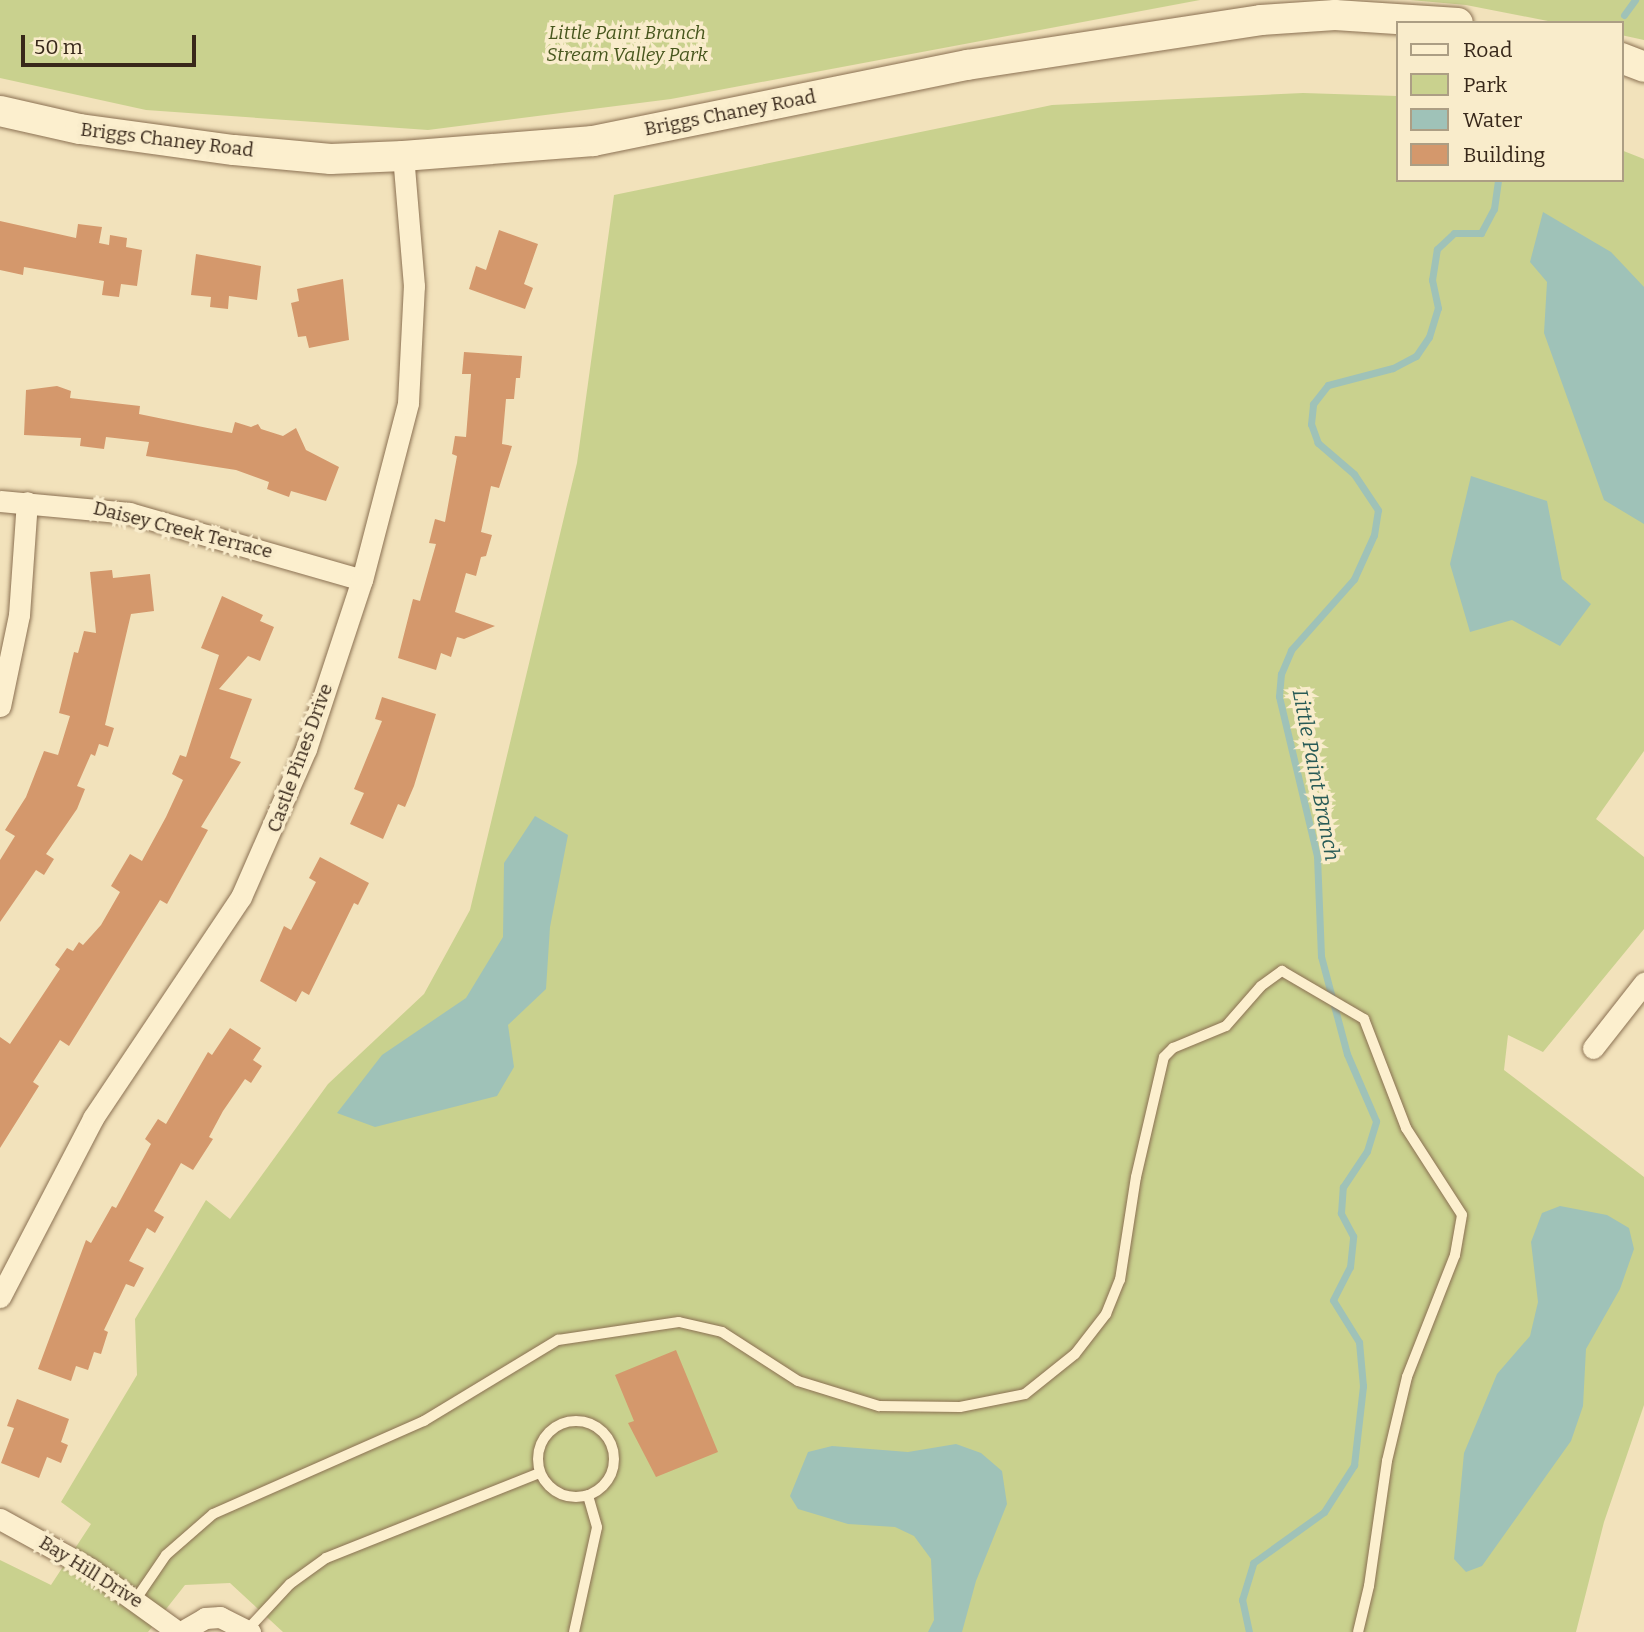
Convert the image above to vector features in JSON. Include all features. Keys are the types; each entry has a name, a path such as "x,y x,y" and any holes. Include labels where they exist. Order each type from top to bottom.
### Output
{"main road":[{"name":"Briggs Chaney Road","path":"0,111 80,130 221,148 331,159 403,156 593,141 967,65 1337,8 1442,21"},
{"path":"1623,59 1644,67"}],"street":[{"name":"Castle Pines Drive","path":"0,1297 99,1108 241,897 306,749 362,580 408,402 414,286 403,156"},
{"name":"Daisey Creek Terrace","path":"0,501 129,513 362,580"},
{"path":"0,706 18,625 26,502"},
{"path":"1592,1048 1644,983"},
{"name":"Bay Hill Drive","path":"0,1518 136,1599 179,1632"},
{"path":"179,1632 205,1618 220,1617 249,1631"}],"lane":[{"path":"136,1599 166,1555 213,1514 425,1421 558,1340 679,1322 722,1332 798,1381 879,1406 960,1407 1026,1394 1075,1354 1107,1314 1120,1280 1136,1177 1164,1057 1180,1044 1209,1037 1226,1026 1261,986 1282,971 1293,974 1364,1019 1406,1128 1462,1216 1462,1233 1408,1377 1387,1461 1370,1586 1358,1632"},
{"path":"566,1421 592,1424 611,1442 614,1468 600,1489 588,1495 565,1496 540,1473 537,1460 545,1436 566,1421"},
{"path":"249,1631 290,1584 326,1558 540,1473"},
{"path":"574,1632 597,1527 588,1495"}],"green space":[{"name":"Little Paint Branch Stream Valley Park","path":"0,0 1200,0 671,99 428,130 146,110 0,78"},
{"path":"1410,0 1644,0 1644,40 1623,35 1623,21 1548,21 1466,5"},
{"path":"1303,93 1396,96 1396,182 1623,182 1623,151 1644,159 1644,751 1596,819 1644,857 1644,929 1543,1052 1508,1035 1504,1070 1644,1177 1644,1405 1604,1522 1576,1632 283,1632 230,1583 185,1585 148,1632 0,1632 0,1560 51,1585 91,1524 61,1502 137,1375 135,1319 206,1200 230,1219 328,1084 424,994 470,910 577,463 614,195 1052,105"}],"water":[{"path":"1543,212 1611,252 1644,287 1644,524 1604,500 1544,333 1547,282 1530,262"},
{"path":"1471,476 1547,501 1562,579 1591,604 1560,646 1512,620 1470,632 1450,564"},
{"path":"535,816 568,835 550,927 546,989 508,1025 514,1067 497,1096 375,1127 337,1113 382,1055 466,998 503,937 504,863"},
{"path":"1560,1206 1607,1215 1629,1228 1634,1249 1620,1289 1586,1349 1583,1406 1571,1441 1482,1566 1466,1572 1454,1559 1464,1453 1497,1374 1530,1336 1538,1302 1531,1242 1542,1213"},
{"path":"956,1444 981,1453 1002,1471 1007,1504 976,1581 962,1632 928,1632 934,1620 931,1559 914,1536 895,1527 848,1524 798,1509 790,1496 808,1452 832,1446 908,1452"}],"building":[{"path":"0,221 76,238 78,224 102,227 99,243 109,245 110,235 127,238 126,247 142,250 137,286 121,284 119,297 102,295 104,281 24,267 23,275 0,270"},
{"path":"499,230 538,244 524,284 533,288 525,309 469,289 476,266 486,270"},
{"path":"196,254 261,266 257,300 229,296 228,309 210,307 211,297 191,295"},
{"path":"343,279 349,340 309,348 306,336 298,337 291,303 299,301 297,289"},
{"path":"464,352 522,356 514,399 506,399 502,444 512,446 499,488 491,486 481,532 492,535 486,556 481,557 476,576 466,573 455,612 495,626 464,639 457,637 451,657 441,653 436,670 398,658 413,599 420,601 436,544 429,543 435,519 445,522 457,456 452,454 455,436 466,437 471,374 462,374"},
{"path":"57,386 71,391 70,398 140,406 139,414 232,433 235,422 251,427 258,424 261,429 283,436 296,428 306,450 339,467 326,501 291,491 289,497 267,489 269,482 236,470 146,456 149,442 106,437 104,449 80,446 81,438 24,435 26,390"},
{"path":"112,570 113,578 150,574 154,611 131,614 105,725 114,728 108,747 99,744 95,756 91,754 77,786 85,789 77,809 46,854 54,859 44,875 36,870 0,922 0,860 15,836 5,830 26,797 44,751 58,755 70,716 59,713 74,652 78,653 84,631 96,633 90,572"},
{"path":"222,596 263,615 260,621 274,627 260,661 248,656 219,689 252,699 230,758 241,762 201,827 208,830 167,904 160,900 69,1046 60,1040 33,1082 39,1086 0,1148 0,1037 10,1044 60,969 55,965 67,948 73,951 79,942 83,945 101,925 120,892 111,886 130,854 142,861 166,817 183,780 172,774 180,755 186,757 219,655 201,648"},
{"path":"382,697 436,714 414,786 405,807 398,804 383,839 350,824 364,793 354,789 382,721 375,719"},
{"path":"320,857 369,883 358,905 354,903 309,995 302,991 296,1002 260,981 284,926 291,930 316,882 309,878"},
{"path":"230,1028 261,1048 253,1060 262,1066 251,1083 245,1079 223,1111 209,1137 213,1139 193,1170 181,1163 154,1211 164,1217 155,1233 147,1228 129,1261 144,1268 134,1287 126,1284 104,1330 108,1332 101,1354 94,1352 88,1370 76,1366 71,1381 38,1369 86,1240 91,1243 112,1206 116,1208 151,1144 145,1139 158,1119 166,1124 208,1052 212,1055"},
{"path":"676,1350 718,1452 656,1477 628,1423 634,1421 615,1375"},
{"path":"17,1399 69,1419 61,1442 68,1445 61,1463 47,1457 39,1478 1,1463 14,1428 7,1426"}],"waterway":[{"name":"Little Paint Branch","path":"1624,15 1635,0"},
{"name":"Little Paint Branch","path":"1249,1632 1242,1600 1253,1563 1324,1512 1354,1465 1363,1386 1359,1342 1333,1300 1350,1267 1353,1236 1341,1213 1343,1187 1367,1151 1376,1121 1347,1054 1321,956 1317,856 1279,696 1281,674 1291,650 1354,579 1374,535 1378,510 1354,474 1318,443 1311,424 1313,404 1328,385 1393,368 1416,356 1429,337 1438,308 1432,280 1437,249 1454,233 1481,233 1494,209 1498,182"}]}
